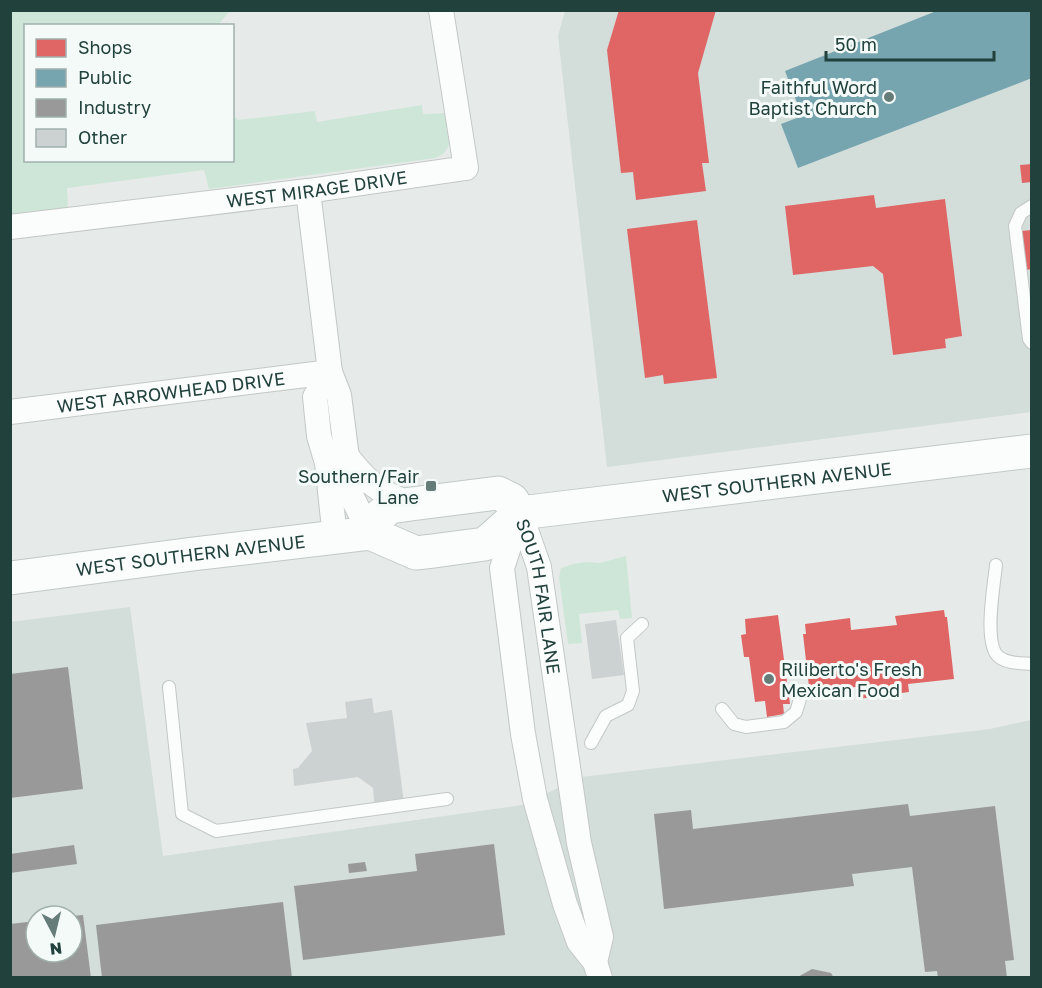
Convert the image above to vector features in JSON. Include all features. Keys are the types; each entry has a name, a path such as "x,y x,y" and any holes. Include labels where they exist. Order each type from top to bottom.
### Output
{"main road":[{"name":"WEST SOUTHERN AVENUE","path":"520,513 1032,452"},
{"path":"498,493 512,500 520,513 485,544 416,553 370,533 377,518 390,507 411,504 498,493"},
{"name":"WEST SOUTHERN AVENUE","path":"10,578 370,533"}],"street":[{"name":"WEST MIRAGE DRIVE","path":"10,227 308,191 465,168 441,10"},
{"path":"308,191 330,372 339,395 352,497 370,533"},
{"path":"330,372 315,397 319,436 327,463 335,538"},
{"name":"WEST ARROWHEAD DRIVE","path":"10,412 330,372"},
{"path":"346,455 363,477 378,489 411,504"},
{"name":"SOUTH FAIR LANE","path":"520,513 502,568 523,734 535,799 565,904 579,942 597,970"},
{"name":"SOUTH FAIR LANE","path":"520,513 539,567 579,843 601,938 597,970"}],"lane":[{"path":"1032,206 1021,213 1016,226 1029,339 1032,343"},
{"path":"996,565 990,634 994,651 1007,662 1032,664"},
{"path":"591,743 606,716 627,705 633,691 627,638 642,624"},
{"path":"169,687 182,814 216,831 447,799"},
{"path":"722,709 734,724 746,727 784,722 796,712 800,699"}],"shaded area":[{"path":"565,11 1031,11 1031,412 607,467 558,36"},
{"path":"130,607 163,856 522,805 581,777 990,729 1031,720 1031,977 11,977 10,622"}],"green space":[{"path":"10,11 230,11 219,24 24,24 24,162 234,162 234,116 238,120 315,111 317,122 422,105 423,114 446,113 449,145 442,155 435,158 209,189 204,170 67,188 68,210 11,217"},
{"path":"626,556 632,618 620,619 618,610 579,614 582,643 568,644 559,577 561,568 585,562 600,563"}],"building: Shops":[{"path":"619,10 716,10 698,73 709,163 702,163 706,191 636,200 633,172 621,173 607,50"},
{"path":"1032,164 1032,182 1022,183 1020,165"},
{"path":"874,195 876,208 945,199 962,336 945,339 946,348 893,355 883,274 873,266 793,275 785,206"},
{"path":"697,220 717,378 664,384 663,375 645,378 627,229"},
{"path":"1032,230 1032,269 1026,270 1021,231"},
{"path":"944,610 945,617 947,617 954,679 908,684 909,692 858,699 856,687 817,691 817,695 810,696 803,634 806,634 805,624 850,618 851,630 897,625 895,616"},
{"name":"Riliberto's Fresh Mexican Food","path":"778,615 790,704 783,704 784,714 767,717 765,701 755,702 749,657 744,657 741,635 746,634 745,619"}],"building: Public":[{"name":"Faithful Word Baptist Church","path":"939,10 1032,10 1032,78 798,168 781,124 802,116 785,71"}],"building: Industry":[{"path":"68,667 83,789 10,798 10,674"},
{"path":"908,804 910,816 995,806 1014,960 1005,961 1007,978 938,978 937,971 925,972 912,867 852,874 854,886 664,909 654,814 691,810 693,829"},
{"path":"494,844 505,935 303,960 294,886 417,871 415,854"},
{"path":"74,845 77,864 10,873 10,854"},
{"path":"365,862 367,871 349,873 348,864"},
{"path":"283,902 292,978 102,978 96,925"},
{"path":"24,922 24,964 84,964 84,923 91,978 10,978 10,924"},
{"path":"812,969 831,973 834,978 796,978"}],"building: Other":[{"path":"616,620 624,675 592,679 585,624"},
{"path":"372,698 374,713 392,710 405,811 375,815 373,788 358,777 294,786 293,769 298,768 312,751 306,723 347,718 345,702"}],"place":[{"name":"Faithful Word Baptist Church","path":"889,97"},
{"name":"Southern/Fair Lane","path":"431,486"},
{"name":"Riliberto's Fresh Mexican Food","path":"769,679"}]}
